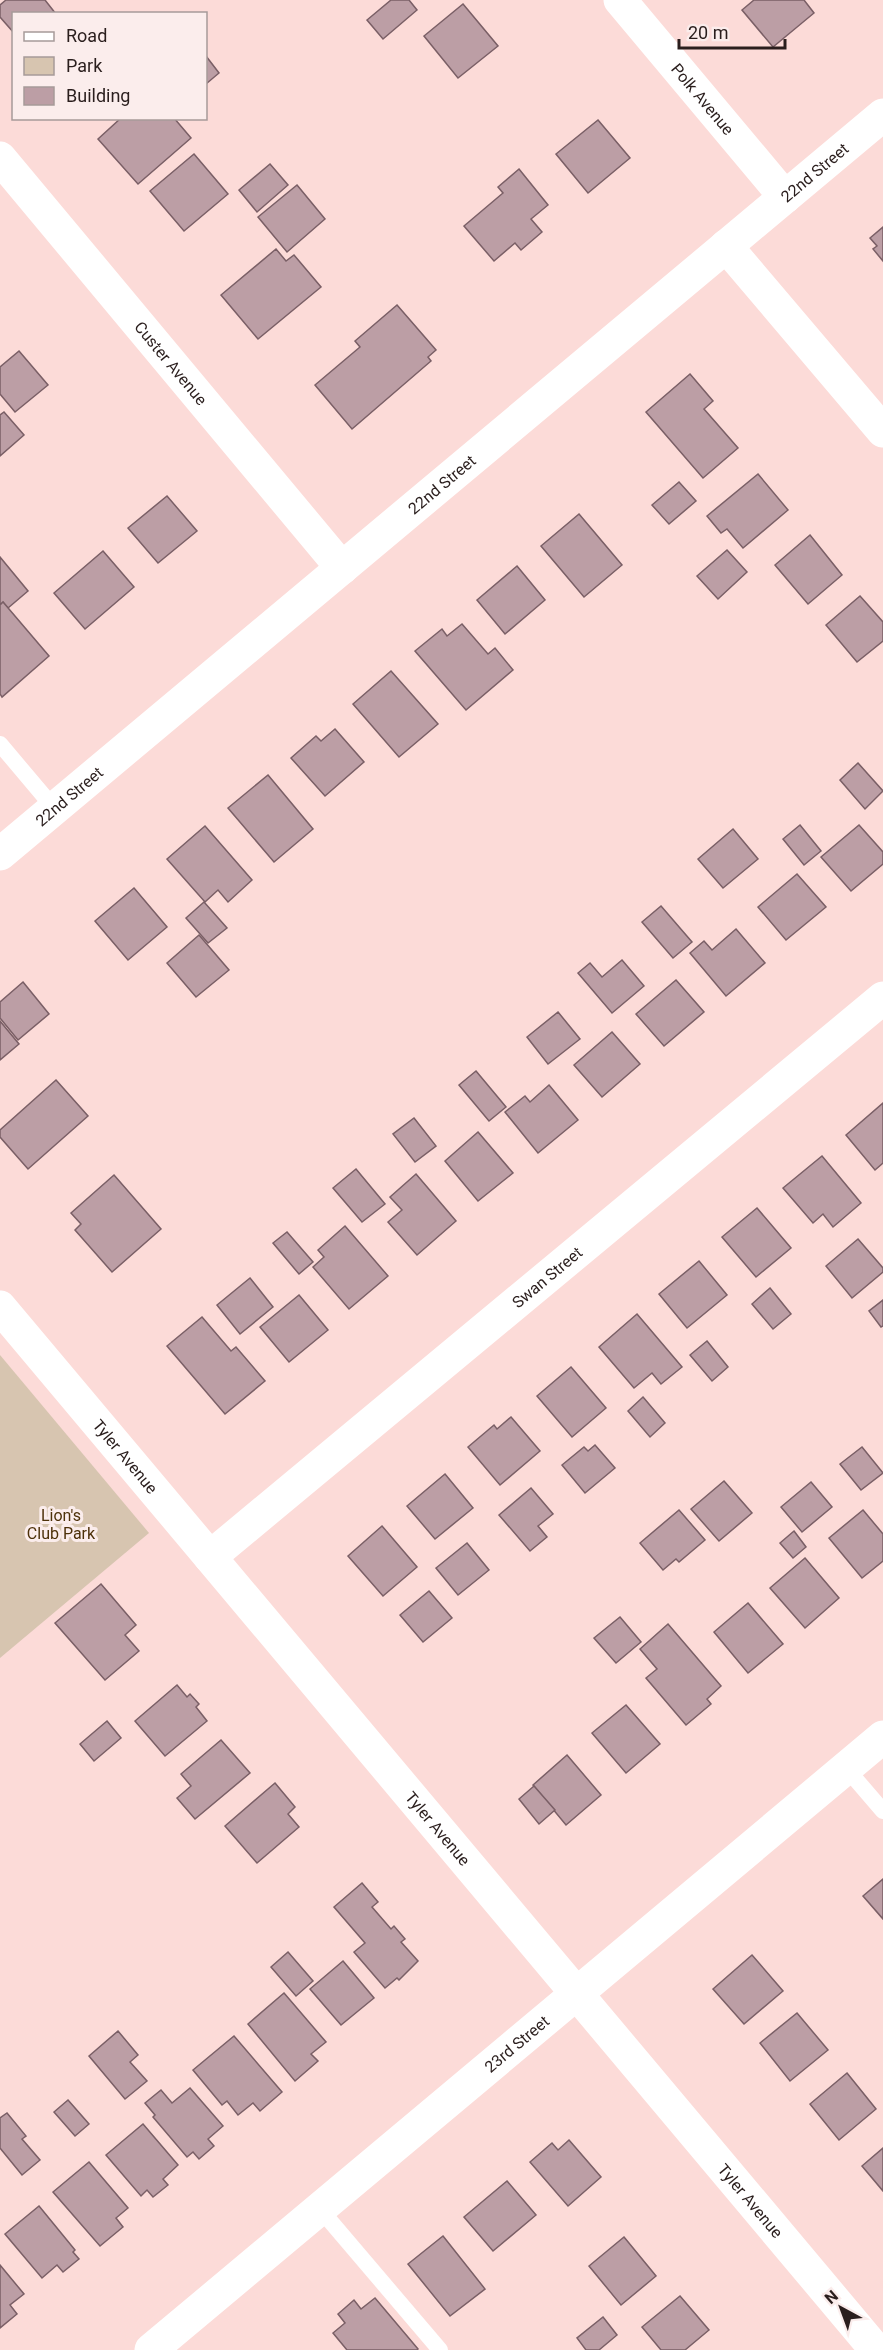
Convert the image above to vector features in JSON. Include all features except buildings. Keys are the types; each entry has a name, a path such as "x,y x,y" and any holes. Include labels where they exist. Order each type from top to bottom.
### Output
{"street":[{"name":"Polk Avenue","path":"621,0 785,197"},
{"name":"22nd Street","path":"0,854 883,115"},
{"name":"Custer Avenue","path":"0,158 342,568"},
{"path":"726,246 883,431"},
{"name":"Swan Street","path":"210,1557 883,998"},
{"name":"Tyler Avenue","path":"0,1307 876,2350"},
{"name":"23rd Street","path":"152,2350 883,1737"}],"lane":[{"path":"0,744 54,808"},
{"path":"846,1768 883,1811"},
{"path":"320,2209 440,2350"}],"green space":[{"name":"Lion's Club Park","path":"0,1355 149,1533 0,1658"}]}
